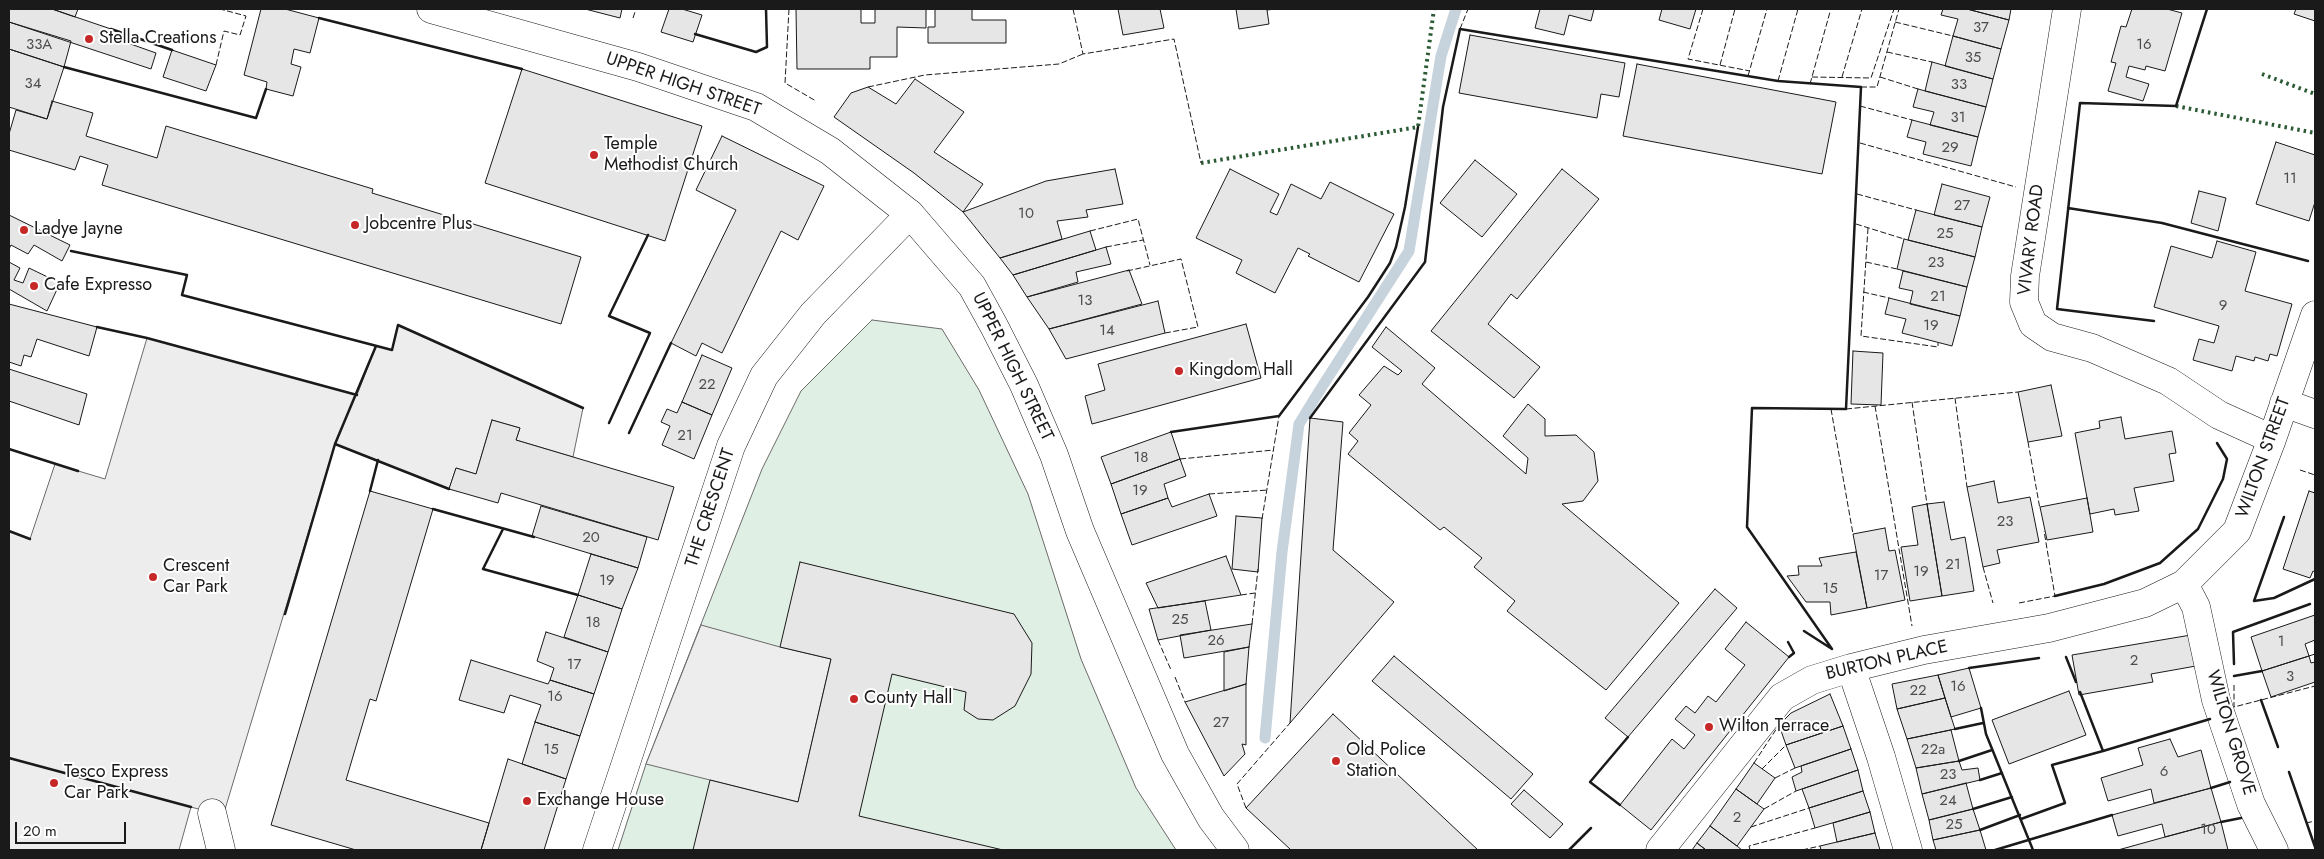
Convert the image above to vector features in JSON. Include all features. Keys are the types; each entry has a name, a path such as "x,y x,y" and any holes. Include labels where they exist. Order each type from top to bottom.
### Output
{"street":[{"name":"UPPER HIGH STREET","path":"431,9 638,67 756,107 830,151 910,214 972,286 994,326 1054,454 1080,531 1175,754 1212,818 1235,850"},
{"name":"VIVARY ROAD","path":"2067,9 2025,276 2024,302 2033,324 2052,336 2092,348 2168,381 2219,415 2272,439"},
{"name":"THE CRESCENT","path":"597,850 731,446 764,376 813,314 910,214"},
{"name":"WILTON STREET","path":"2184,584 2237,531 2272,439 2315,315"},
{"path":"2284,403 2315,414"},
{"name":"BURTON PLACE","path":"1660,850 1782,697 1812,680 1850,668 1924,650 2068,623 2145,604 2184,584"},
{"name":"WILTON GROVE","path":"2184,584 2196,607 2216,700 2222,719 2251,804 2274,850"},
{"path":"1850,668 1881,757 1908,850"},
{"path":"212,813 221,850"}],"green space":[{"name":"County Hall","path":"872,320 942,329 979,390 1028,494 1081,659 1136,788 1176,850 618,850 646,764 762,469 801,391"}],"shaded area":[{"name":"Crescent Car Park","path":"398,325 583,408 573,457 516,440 520,428 492,420 476,474 456,468 449,489 335,444 223,816 191,807 179,850 9,850 9,531 30,539 55,464 105,479 147,338 357,395 376,346 392,350"},
{"path":"701,625 831,659 798,802 646,764"}],"building":[{"name":"Stella Creations","path":"9,9 52,9 111,29 108,36 156,53 151,69 9,22"},
{"path":"52,9 78,9 75,17"},
{"path":"261,9 285,9 319,18 310,53 294,49 291,64 301,67 293,96 266,89 267,82 244,75"},
{"path":"585,9 622,9 620,18"},
{"path":"669,9 682,9 702,15 693,42 661,32"},
{"path":"796,9 861,9 861,23 875,23 875,9 926,9 926,28 897,27 897,57 870,57 870,69 797,69"},
{"path":"935,9 972,9 972,20 1006,20 1006,43 928,43 928,27 935,27"},
{"path":"1118,9 1160,9 1164,28 1123,35"},
{"path":"1236,9 1276,9 1267,10 1269,24 1239,29"},
{"path":"1540,9 1594,9 1591,21 1569,15 1564,35 1535,28"},
{"path":"1662,9 1696,9 1690,29 1659,20"},
{"path":"1943,9 1967,9 2009,20 2001,49 1953,36 1958,19 1941,15"},
{"path":"1967,9 2011,9 2009,20"},
{"path":"2132,9 2167,9 2182,13 2165,71 2146,66 2145,70 2129,66 2126,77 2149,84 2143,101 2108,91 2116,63 2111,62 2121,26 2126,27"},
{"path":"2296,9 2315,9 2315,21 2294,14"},
{"path":"9,22 71,41 64,67 9,49"},
{"path":"1470,35 1625,63 1619,97 1601,94 1597,118 1459,93"},
{"path":"1953,36 2001,49 1993,79 1945,66"},
{"path":"9,49 64,67 47,119 9,107"},
{"path":"172,50 216,65 206,91 163,77"},
{"path":"1932,62 1993,79 1986,107 1925,91"},
{"path":"1637,64 1836,102 1822,174 1623,136"},
{"name":"Temple Methodist Church","path":"522,69 702,126 665,241 485,183"},
{"path":"915,79 964,112 934,152 983,184 963,212 914,173 834,117 851,93 868,87 896,104"},
{"path":"1918,89 1986,107 1978,137 1930,125 1934,112 1913,107"},
{"name":"Jobcentre Plus","path":"52,101 93,113 86,136 157,158 166,126 373,189 372,193 581,257 561,324 102,185 108,165 80,156 75,170 9,150 9,134 16,110 47,119"},
{"path":"1912,120 1978,137 1971,166 1923,154 1926,142 1907,137"},
{"path":"722,136 824,186 798,240 781,231 722,353 702,343 696,356 671,343 736,210 696,190"},
{"path":"2276,142 2315,155 2315,202 2309,221 2256,204"},
{"path":"1475,160 1517,194 1482,237 1440,203"},
{"path":"1115,169 1123,204 1086,210 1088,217 1057,221 1062,239 1000,258 963,212 1046,181"},
{"path":"1230,169 1279,194 1270,212 1277,215 1291,184 1321,199 1330,182 1394,214 1359,282 1308,256 1310,254 1298,248 1275,293 1236,273 1242,260 1196,238"},
{"path":"1562,169 1599,199 1517,299 1511,294 1488,324 1540,367 1514,398 1431,331"},
{"path":"1942,184 1990,197 1982,227 1934,215"},
{"path":"2199,191 2226,198 2218,231 2191,223"},
{"path":"1916,210 1982,227 1975,257 1908,240"},
{"name":"Ladye Jayne","path":"9,215 70,245 62,261 34,245 28,254 11,245 9,249"},
{"path":"1090,231 1096,250 1013,275 1000,258"},
{"path":"1904,239 1975,257 1967,287 1897,269"},
{"path":"2217,241 2256,252 2245,291 2292,304 2277,356 2270,354 2268,361 2255,357 2254,361 2236,356 2232,371 2193,360 2199,339 2214,343 2219,326 2154,307 2171,246 2212,258"},
{"path":"1106,247 1111,264 1076,272 1078,282 1027,297 1013,275"},
{"name":"Cafe Expresso","path":"9,262 20,268 14,280 23,283 29,268 60,283 47,311 9,289"},
{"path":"1129,270 1142,304 1049,329 1027,297"},
{"path":"1903,271 1967,287 1960,316 1910,304 1913,291 1899,288"},
{"path":"1889,298 1960,316 1952,346 1902,333 1906,319 1885,314"},
{"path":"1158,301 1165,333 1066,359 1049,329"},
{"path":"9,304 97,327 89,356 37,339 31,357 24,355 21,366 9,362"},
{"name":"Kingdom Hall","path":"1246,324 1261,378 1092,424 1085,396 1105,390 1098,364"},
{"path":"1386,327 1435,368 1422,384 1526,474 1528,458 1503,436 1528,404 1545,419 1545,436 1576,435 1594,452 1598,481 1583,501 1562,504 1679,603 1606,690 1507,611 1515,601 1474,567 1482,558 1444,527 1440,530 1348,454 1358,441 1349,433 1371,405 1359,395 1384,366 1398,375 1402,371 1372,347"},
{"path":"1853,351 1883,353 1881,405 1851,404"},
{"path":"702,355 732,368 712,415 682,402"},
{"path":"9,369 87,394 79,425 9,401"},
{"path":"2051,385 2062,436 2028,442 2018,392"},
{"path":"682,402 712,415 694,459 662,445 670,426 661,422 667,409 677,413"},
{"path":"2121,417 2125,439 2172,431 2176,453 2169,454 2174,481 2134,488 2139,511 2115,515 2114,509 2090,514 2075,433 2100,428 2099,421"},
{"path":"1310,418 1343,422 1333,550 1394,602 1290,723"},
{"path":"492,420 520,428 516,440 674,487 658,540 501,493 498,503 449,489 456,468 476,474"},
{"path":"1171,432 1180,459 1111,484 1101,457"},
{"path":"1180,459 1186,476 1164,484 1168,498 1121,514 1111,484"},
{"path":"1994,481 1998,503 2030,497 2039,542 1997,550 2000,563 1983,567 1967,487"},
{"path":"370,491 433,509 376,701 370,699 346,780 489,823 481,850 356,850 271,825"},
{"path":"2309,491 2315,493 2315,572 2313,571 2310,578 2283,569"},
{"path":"1209,494 1217,516 1132,545 1121,514 1168,498 1172,507"},
{"path":"2087,498 2093,532 2047,540 2040,507"},
{"path":"1944,502 1951,540 1965,537 1974,591 1942,596 1927,504"},
{"path":"1927,504 1942,596 1910,601 1901,547 1918,545 1912,507"},
{"path":"541,506 647,537 638,568 532,536"},
{"path":"1236,516 1262,518 1258,572 1232,569"},
{"path":"1885,528 1889,551 1895,550 1905,600 1867,608 1853,534"},
{"path":"1856,552 1867,608 1831,615 1830,602 1806,602 1787,576 1799,575 1798,566 1822,566 1819,558"},
{"path":"591,554 638,568 622,609 578,595"},
{"path":"1226,556 1241,595 1158,608 1146,583"},
{"name":"County Hall","path":"800,562 1014,614 1032,643 1031,674 1015,706 993,720 978,719 964,710 966,692 892,674 859,816 1003,850 693,850 710,780 798,802 831,659 780,647"},
{"path":"1715,589 1737,608 1628,737 1605,718"},
{"path":"578,595 622,609 608,652 564,637"},
{"path":"1205,601 1211,630 1158,640 1149,609"},
{"path":"2315,615 2315,640 2305,644 2309,656 2262,671 2251,637"},
{"name":"Wilton Terrace","path":"1746,622 1789,657 1651,830 1620,805 1672,739 1684,749 1695,735 1675,719 1686,706 1695,713 1708,696 1716,702 1745,665 1725,649"},
{"path":"1252,624 1249,647 1184,658 1180,635"},
{"path":"546,632 608,652 594,694 550,680 554,668 537,661"},
{"path":"2191,635 2196,666 2151,674 2153,682 2079,695 2072,655"},
{"path":"1249,647 1246,684 1224,691 1224,652"},
{"path":"1394,656 1533,774 1511,799 1372,681"},
{"path":"2309,656 2311,663 2315,662 2315,682 2271,697 2262,671"},
{"path":"471,660 548,684 550,680 594,694 580,736 535,722 541,705 510,695 504,713 459,700"},
{"path":"1969,668 1981,708 1951,717 1938,675"},
{"path":"1938,675 1945,698 1897,709 1892,684"},
{"path":"1246,684 1246,745 1242,744 1245,754 1224,776 1185,702"},
{"path":"2069,691 2086,735 2009,764 1992,720"},
{"path":"1830,694 1843,726 1786,745 1779,725 1791,713"},
{"path":"1945,698 1955,729 1907,739 1897,709"},
{"name":"Old Police Station","path":"1333,714 1478,850 1291,850 1246,808"},
{"path":"535,722 580,736 566,779 522,764"},
{"path":"1843,726 1851,749 1795,768 1786,745"},
{"path":"1951,730 1959,761 1916,768 1907,739"},
{"path":"2170,739 2178,757 2201,750 2211,788 2154,803 2151,789 2108,801 2101,778 2143,765 2138,748"},
{"path":"1851,749 1858,770 1796,791 1792,777 1802,772 1801,766"},
{"name":"Exchange House","path":"508,759 566,779 544,850 481,850"},
{"path":"1959,761 1962,770 1978,768 1980,780 1922,794 1916,768"},
{"path":"1754,763 1775,778 1757,804 1736,789"},
{"path":"1858,770 1863,791 1809,808 1802,789"},
{"path":"1966,783 1973,809 1929,820 1922,794"},
{"path":"2211,788 2221,822 2165,837 2162,824 2118,836 2112,815"},
{"path":"1736,789 1764,809 1737,846 1710,826"},
{"path":"1524,790 1563,824 1550,838 1511,804"},
{"path":"1863,791 1870,812 1815,828 1809,808"},
{"path":"1973,809 1980,830 1933,840 1929,820"},
{"path":"1870,812 1875,833 1837,842 1833,823"},
{"path":"2221,822 2228,850 2118,850 2165,837"},
{"path":"1710,826 1742,850 1706,850 1697,843"},
{"path":"1980,830 1986,850 1936,850 1933,840"},
{"path":"1875,833 1880,850 1821,850 1820,846"},
{"path":"1697,843 1706,850 1692,850"}],"waterway":[{"path":"1265,738 1282,552 1299,424 1409,251 1441,56 1456,9"}],"hedge":[{"path":"1201,163 1418,127 1434,9"},
{"path":"2262,74 2315,94"},
{"path":"2176,106 2315,133"}],"fence":[{"path":"216,65 224,31 240,35 246,16 220,9"},
{"path":"633,18 636,9"},
{"path":"789,9 785,83 816,101"},
{"path":"1073,9 1083,54 1174,39 1201,163"},
{"path":"1460,29 1468,9"},
{"path":"1703,9 1688,59 1750,71"},
{"path":"1720,65 1735,9"},
{"path":"1748,76 1767,9"},
{"path":"1778,81 1798,9"},
{"path":"1842,77 1862,9"},
{"path":"1812,77 1871,78 1894,9"},
{"path":"1861,87 1877,87 1899,9"},
{"path":"1810,84 1830,12"},
{"path":"1895,22 1953,36"},
{"path":"1887,52 1932,62"},
{"path":"868,87 925,75 1059,64 1083,54"},
{"path":"1880,77 1918,89"},
{"path":"1860,106 1912,120"},
{"path":"1860,143 2016,187"},
{"path":"1857,194 1916,210"},
{"path":"1090,231 1138,219 1150,265"},
{"path":"1856,224 1904,239"},
{"path":"1868,228 1861,336 1938,347 1938,343"},
{"path":"1106,247 1143,240"},
{"path":"1127,271 1181,259 1198,327 1165,333"},
{"path":"1866,262 1897,269"},
{"path":"1863,292 1889,298"},
{"path":"1846,409 2018,392"},
{"path":"1955,398 1967,487"},
{"path":"1912,402 1927,504"},
{"path":"1875,406 1912,626"},
{"path":"1831,409 1853,534"},
{"path":"1262,519 1279,416"},
{"path":"2028,442 2040,509"},
{"path":"1180,459 1274,450"},
{"path":"2300,470 2315,475"},
{"path":"1209,494 1268,490"},
{"path":"2019,603 2055,596 2044,531"},
{"path":"1983,567 1993,603"},
{"path":"1252,624 1258,569"},
{"path":"1241,595 1255,593"},
{"path":"1158,640 1171,670"},
{"path":"2309,656 2315,654"},
{"path":"1175,677 1185,702"},
{"path":"2234,685 2234,707 2315,686"},
{"path":"1246,808 1237,784 1290,723"},
{"path":"1754,763 1779,725"},
{"path":"1762,769 1786,745"},
{"path":"1775,778 1795,768"},
{"path":"1764,809 1796,791"},
{"path":"1751,827 1809,808"},
{"path":"2306,823 2315,821"},
{"path":"1750,850 1749,846 1815,828"},
{"path":"1802,850 1820,846"}],"wall":[{"path":"695,34 756,52 767,47 766,9"},
{"path":"2154,321 2057,309 2080,103 2176,106 2207,9"},
{"path":"319,18 522,69"},
{"path":"111,29 172,50"},
{"path":"1310,418 1425,262 1443,107 1460,29 1778,81 1861,87 1846,409 1752,408 1747,527 1832,649 1804,631"},
{"path":"64,67 256,118 266,89"},
{"path":"1171,432 1279,416 1368,297 1390,263 1396,247 1405,207 1418,127"},
{"path":"2068,208 2162,223 2308,261"},
{"path":"609,423 650,333 609,316 648,235"},
{"path":"71,251 187,275 182,295 392,350 398,325 583,408"},
{"path":"97,327 147,338 357,395"},
{"path":"629,433 671,343"},
{"path":"376,346 335,444 449,489"},
{"path":"2055,596 2104,584 2160,563 2198,529 2223,479 2227,459 2217,443"},
{"path":"285,614 335,444"},
{"path":"9,449 78,471"},
{"path":"370,491 378,460"},
{"path":"433,509 534,537"},
{"path":"2284,517 2254,601 2274,598 2315,579"},
{"path":"503,529 483,569 578,595"},
{"path":"9,531 30,539"},
{"path":"2234,664 2233,632 2310,604"},
{"path":"1788,642 1794,653 1789,657"},
{"path":"2066,657 2076,682"},
{"path":"1969,668 2039,658"},
{"path":"2234,676 2262,671"},
{"path":"2021,819 2065,803 2052,765 2103,751 2080,692"},
{"path":"2261,700 2278,747"},
{"path":"1981,708 1986,734 2033,850"},
{"path":"2103,751 2210,719"},
{"path":"1955,729 1983,723"},
{"path":"1620,805 1590,782 1628,737"},
{"path":"1959,761 1992,750"},
{"path":"9,758 191,807"},
{"path":"2289,772 2315,847"},
{"path":"1980,780 2002,773"},
{"path":"2211,788 2230,782"},
{"path":"1973,809 2012,797"},
{"path":"1980,830 2020,815"},
{"path":"1995,850 2112,815"},
{"path":"2221,822 2241,818"},
{"path":"1569,850 1591,828"}],"place":[{"name":"Stella Creations","path":"89,39"},
{"name":"Temple Methodist Church","path":"594,155"},
{"name":"Jobcentre Plus","path":"355,225"},
{"name":"Ladye Jayne","path":"24,230"},
{"name":"Cafe Expresso","path":"34,286"},
{"name":"Kingdom Hall","path":"1179,371"},
{"name":"Crescent Car Park","path":"153,577"},
{"name":"County Hall","path":"854,699"},
{"name":"Wilton Terrace","path":"1709,727"},
{"name":"Old Police Station","path":"1336,761"},
{"name":"Tesco Express Car Park","path":"54,783"},
{"name":"Exchange House","path":"527,801"}]}
